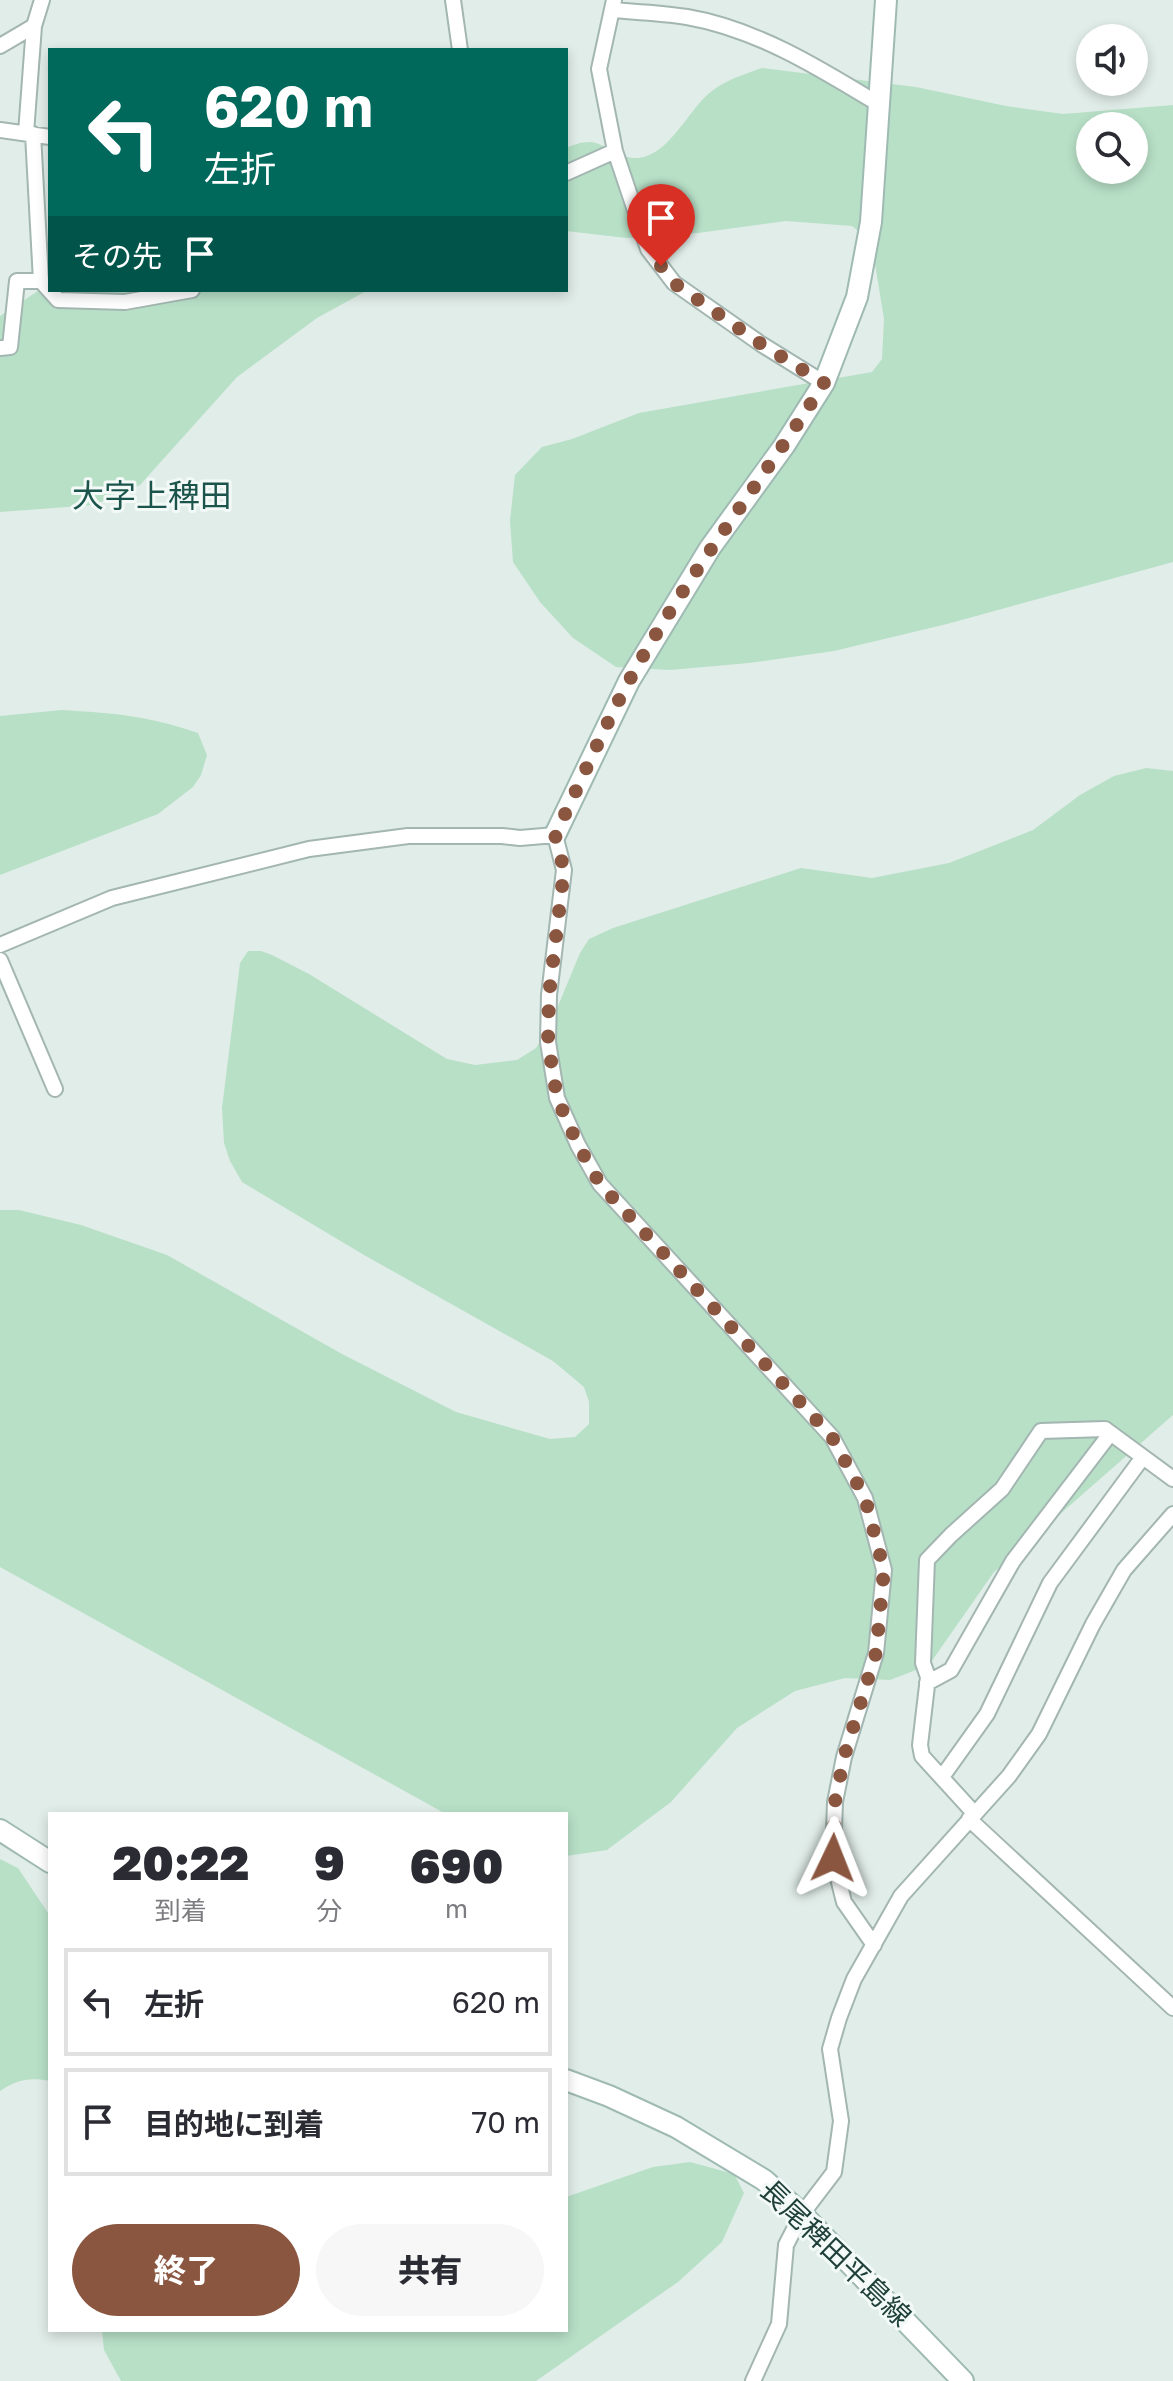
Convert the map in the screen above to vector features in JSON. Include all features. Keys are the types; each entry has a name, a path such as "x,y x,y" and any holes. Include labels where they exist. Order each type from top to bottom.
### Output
{"street":[{"path":"42,0 34,26 30,133 41,281 48,289"},
{"path":"453,0 460,48"},
{"path":"874,1945 844,1902 833,1858 835,1802 844,1757 878,1639 884,1570 865,1498 832,1437 600,1184 557,1098 548,1042 549,995 564,870 555,835 629,681 710,548 784,446 824,383 857,297 871,222 886,0"},
{"path":"824,383 761,344 674,283 648,249 615,151 599,69 613,5 689,18 744,34 816,66 880,105"},
{"path":"0,46 34,26"},
{"path":"0,130 48,137"},
{"path":"568,172 615,151"},
{"path":"0,348 10,347 17,281 41,281"},
{"path":"51,292 58,300 125,302 181,292"},
{"path":"0,945 112,898 309,849 408,836 520,838 555,835"},
{"path":"0,960 55,1089"},
{"path":"1173,1479 1105,1429 1041,1431 1002,1489 927,1560 923,1663 928,1677 920,1745 922,1756 972,1816 1173,2008"},
{"path":"927,1683 951,1670 1013,1561 1110,1434"},
{"path":"942,1777 987,1714 1050,1583 1143,1457"},
{"path":"753,2381 779,2324 786,2245 802,2214 834,2172 841,2121 830,2049 854,1979 901,1896 1009,1776 1039,1734 1093,1624 1124,1570 1173,1514"},
{"path":"0,1830 48,1861"},
{"name":"長尾稗田平島線","path":"568,2081 676,2127 764,2180 802,2214 963,2381"}],"green space":[{"path":"762,68 916,87 1006,106 1076,113 1076,184 1148,184 1148,112 1087,112 1173,105 1173,562 947,624 834,651 749,663 670,670 616,667 573,638 540,602 513,562 510,521 515,475 542,447 639,413 872,372 882,359 884,319 874,258 868,239 852,226 786,221 698,233 626,238 568,231 568,147 592,142 625,156 644,157 662,147 699,103 719,86"},
{"path":"48,284 48,292 364,292 317,318 237,377 140,485 94,505 0,512 0,316"},
{"path":"62,710 131,716 198,733 207,755 201,775 193,787 158,814 0,875 0,716"},
{"path":"1146,768 1173,771 1173,1415 994,1572 929,1665 890,1680 845,1678 795,1691 737,1728 671,1802 607,1850 568,1856 568,1812 442,1812 0,1567 0,1210 19,1210 81,1225 167,1255 342,1354 456,1412 550,1439 575,1437 589,1424 589,1402 584,1387 553,1361 364,1255 242,1182 224,1143 222,1108 240,963 248,951 272,955 309,974 447,1059 475,1065 517,1060 536,1048 551,1023 580,953 589,939 613,928 801,868 872,878 949,863 1033,830 1080,795 1114,776"},
{"path":"0,1859 18,1868 48,1913 48,2081 24,2080 0,2091"},
{"path":"690,2162 734,2174 744,2193 722,2242 678,2282 536,2381 121,2381 104,2350 102,2332 568,2332 568,2196 653,2167"}],"district":[{"name":"大字上稗田","path":"152,496"}],"route":[{"path":"661,266 674,283 761,344 824,383 784,446 710,548 629,681 555,835 564,870 549,995 548,1042 557,1098 600,1184 832,1437 865,1498 884,1570 876,1653 844,1757 835,1802 833,1858"}]}
